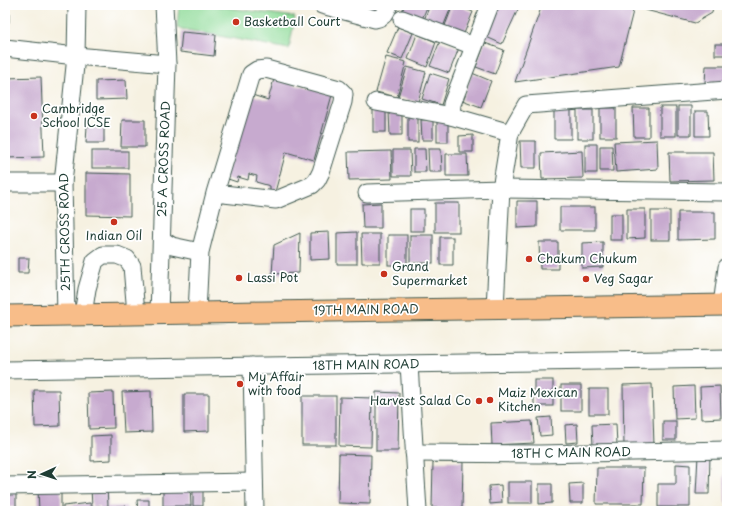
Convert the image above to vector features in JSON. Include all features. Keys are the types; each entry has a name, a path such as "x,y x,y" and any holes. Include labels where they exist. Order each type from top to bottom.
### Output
{"main road":[{"name":"19TH MAIN ROAD","path":"5,316 724,305"}],"street":[{"name":"25TH CROSS ROAD","path":"75,315 63,183 76,56 77,5"},
{"name":"25 A CROSS ROAD","path":"160,314 167,64 164,5"},
{"path":"322,5 375,19 385,15 389,5"},
{"path":"451,116 452,104 490,5"},
{"path":"402,19 474,46"},
{"path":"5,48 167,64"},
{"path":"197,313 200,252 215,193 251,74 257,70 266,69 339,89 344,94 343,102 321,172 317,180 312,185 276,200 215,193"},
{"path":"495,308 501,189 510,133 526,105 727,90"},
{"path":"376,102 451,116 510,133"},
{"path":"5,183 63,183"},
{"path":"367,193 501,189 727,192"},
{"path":"162,240 172,246 200,252"},
{"path":"75,315 87,289 95,261 103,255 117,254 127,259 132,266 136,314"},
{"path":"724,305 727,267"},
{"name":"18TH MAIN ROAD","path":"5,370 727,359"},
{"path":"409,364 418,511"},
{"path":"252,366 255,511"},
{"name":"18TH C MAIN ROAD","path":"414,453 539,454 727,450"},
{"path":"5,486 254,482"}],"green space":[{"name":"Basketball Court","path":"179,5 208,5 295,17 289,49 177,28"}],"building":[{"path":"5,5 9,5 9,22 5,22"},
{"path":"345,5 377,5 375,15"},
{"path":"405,5 428,5 422,19 402,11"},
{"path":"430,5 452,5 443,27 424,20"},
{"path":"453,5 473,12 463,36 444,28"},
{"path":"496,5 520,5 502,44 482,35"},
{"path":"542,5 713,5 712,13 695,23 634,7 619,67 515,82"},
{"path":"398,27 413,33 402,59 387,53"},
{"path":"182,32 216,35 214,56 180,52"},
{"path":"417,34 436,42 427,67 408,59"},
{"path":"440,41 459,48 449,73 430,66"},
{"path":"485,43 504,50 495,74 476,67"},
{"path":"715,44 727,44 727,55 715,55"},
{"path":"386,57 406,62 397,97 376,92"},
{"path":"706,66 727,66 727,83 705,83"},
{"path":"407,67 426,72 418,102 398,97"},
{"path":"430,73 449,79 441,105 422,99"},
{"path":"472,73 491,81 481,107 462,100"},
{"path":"41,77 44,157 5,158 5,78"},
{"path":"274,79 332,95 314,160 286,152 275,192 270,191 270,186 256,182 257,176 249,174 248,180 238,177 237,182 225,178 249,94 268,100"},
{"path":"126,80 127,99 96,100 96,81"},
{"path":"678,106 691,106 691,135 678,135"},
{"path":"660,107 676,107 676,136 660,136"},
{"path":"373,108 386,108 386,132 373,132"},
{"path":"600,108 616,108 616,137 600,137"},
{"path":"633,108 649,108 649,137 634,137"},
{"path":"571,109 571,139 554,139 554,110"},
{"path":"577,110 593,110 593,139 577,139"},
{"path":"695,111 708,111 709,136 695,136"},
{"path":"389,112 402,112 402,135 390,135"},
{"path":"408,117 418,117 418,142 408,142"},
{"path":"122,120 145,120 145,147 121,147"},
{"path":"421,120 433,120 433,140 422,140"},
{"path":"437,121 448,121 448,142 437,142"},
{"path":"87,126 104,126 104,143 86,143"},
{"path":"473,135 473,152 459,152 459,136"},
{"path":"657,140 658,169 616,172 614,142"},
{"path":"520,141 536,141 536,168 521,168"},
{"path":"585,144 597,144 597,173 585,173"},
{"path":"600,146 612,146 613,171 600,171"},
{"path":"414,149 425,149 426,172 414,172"},
{"path":"428,149 441,149 442,172 429,172"},
{"path":"393,150 410,150 411,176 393,176"},
{"path":"92,151 128,151 128,168 92,168"},
{"path":"391,151 392,179 349,180 348,152"},
{"path":"582,151 583,178 542,179 541,153"},
{"path":"669,152 713,152 714,180 670,181"},
{"path":"446,154 467,154 468,176 446,176"},
{"path":"86,173 130,174 130,216 86,215"},
{"path":"517,201 537,201 537,227 517,228"},
{"path":"381,203 381,228 363,228 362,204"},
{"path":"435,203 459,203 459,232 435,232"},
{"path":"560,207 595,207 595,230 560,230"},
{"path":"410,209 424,209 424,231 410,231"},
{"path":"627,209 645,209 645,238 627,239"},
{"path":"651,211 670,211 670,240 651,240"},
{"path":"678,212 715,212 715,239 678,240"},
{"path":"610,214 622,214 622,240 610,240"},
{"path":"329,232 330,259 310,260 310,233"},
{"path":"357,232 357,264 337,264 337,233"},
{"path":"300,233 299,273 272,274 274,245"},
{"path":"361,234 380,234 380,263 362,263"},
{"path":"388,235 407,235 407,265 388,265"},
{"path":"410,235 433,235 433,263 410,263"},
{"path":"440,237 453,237 453,265 440,265"},
{"path":"539,242 558,242 558,269 540,269"},
{"path":"603,242 603,267 582,268 582,243"},
{"path":"18,258 29,258 28,273 18,273"},
{"path":"534,380 553,380 553,406 534,406"},
{"path":"652,384 654,446 624,447 623,385"},
{"path":"561,385 581,385 581,411 561,411"},
{"path":"694,386 695,418 675,419 674,387"},
{"path":"720,386 721,418 701,419 700,387"},
{"path":"723,386 727,386 727,417 724,417"},
{"path":"589,389 608,389 608,414 589,414"},
{"path":"34,390 59,390 60,426 35,427"},
{"path":"151,391 152,432 124,433 122,392"},
{"path":"113,392 114,428 89,429 88,393"},
{"path":"376,392 399,393 398,451 376,451"},
{"path":"184,394 209,394 209,431 184,432"},
{"path":"302,396 336,396 336,445 302,445"},
{"path":"340,397 372,398 371,447 339,446"},
{"path":"551,417 552,435 540,436 538,418"},
{"path":"532,421 534,443 492,445 491,423"},
{"path":"663,421 676,421 676,440 663,440"},
{"path":"577,424 578,442 566,443 565,425"},
{"path":"616,424 617,445 593,446 592,425"},
{"path":"111,435 111,460 91,461 91,436"},
{"path":"339,454 371,455 370,504 338,503"},
{"path":"698,455 710,455 709,494 696,494"},
{"path":"433,462 463,462 462,508 432,508"},
{"path":"676,464 690,465 690,507 658,507 658,484 676,484"},
{"path":"597,468 644,468 643,504 596,504"},
{"path":"724,471 727,471 727,503 725,503"},
{"path":"508,482 532,482 532,503 508,503"},
{"path":"583,483 583,503 570,503 569,484"},
{"path":"203,484 203,506 193,506 193,485"},
{"path":"539,484 552,484 552,503 539,504"},
{"path":"190,485 191,506 163,506 163,486"},
{"path":"501,485 502,503 490,504 489,486"},
{"path":"107,487 108,506 102,507 126,506 127,511 100,511 100,506 92,507 91,488"},
{"path":"16,488 16,507 7,507 7,489"},
{"path":"38,489 61,489 61,511 39,511"},
{"path":"137,500 149,500 149,511 138,511"},
{"path":"90,503 91,511 63,511 63,506"},
{"path":"174,509 187,509 187,511 174,511"}],"place":[{"name":"Basketball Court","path":"236,22"},
{"name":"Cambridge School ICSE","path":"34,116"},
{"name":"Indian Oil","path":"114,222"},
{"name":"Chakum Chukum","path":"529,259"},
{"name":"Grand Supermarket","path":"384,274"},
{"name":"Lassi Pot","path":"239,278"},
{"name":"Veg Sagar","path":"586,279"},
{"name":"My Affair with food","path":"240,384"},
{"name":"Maiz Mexican Kitchen","path":"490,400"},
{"name":"Harvest Salad Co","path":"479,401"}]}
